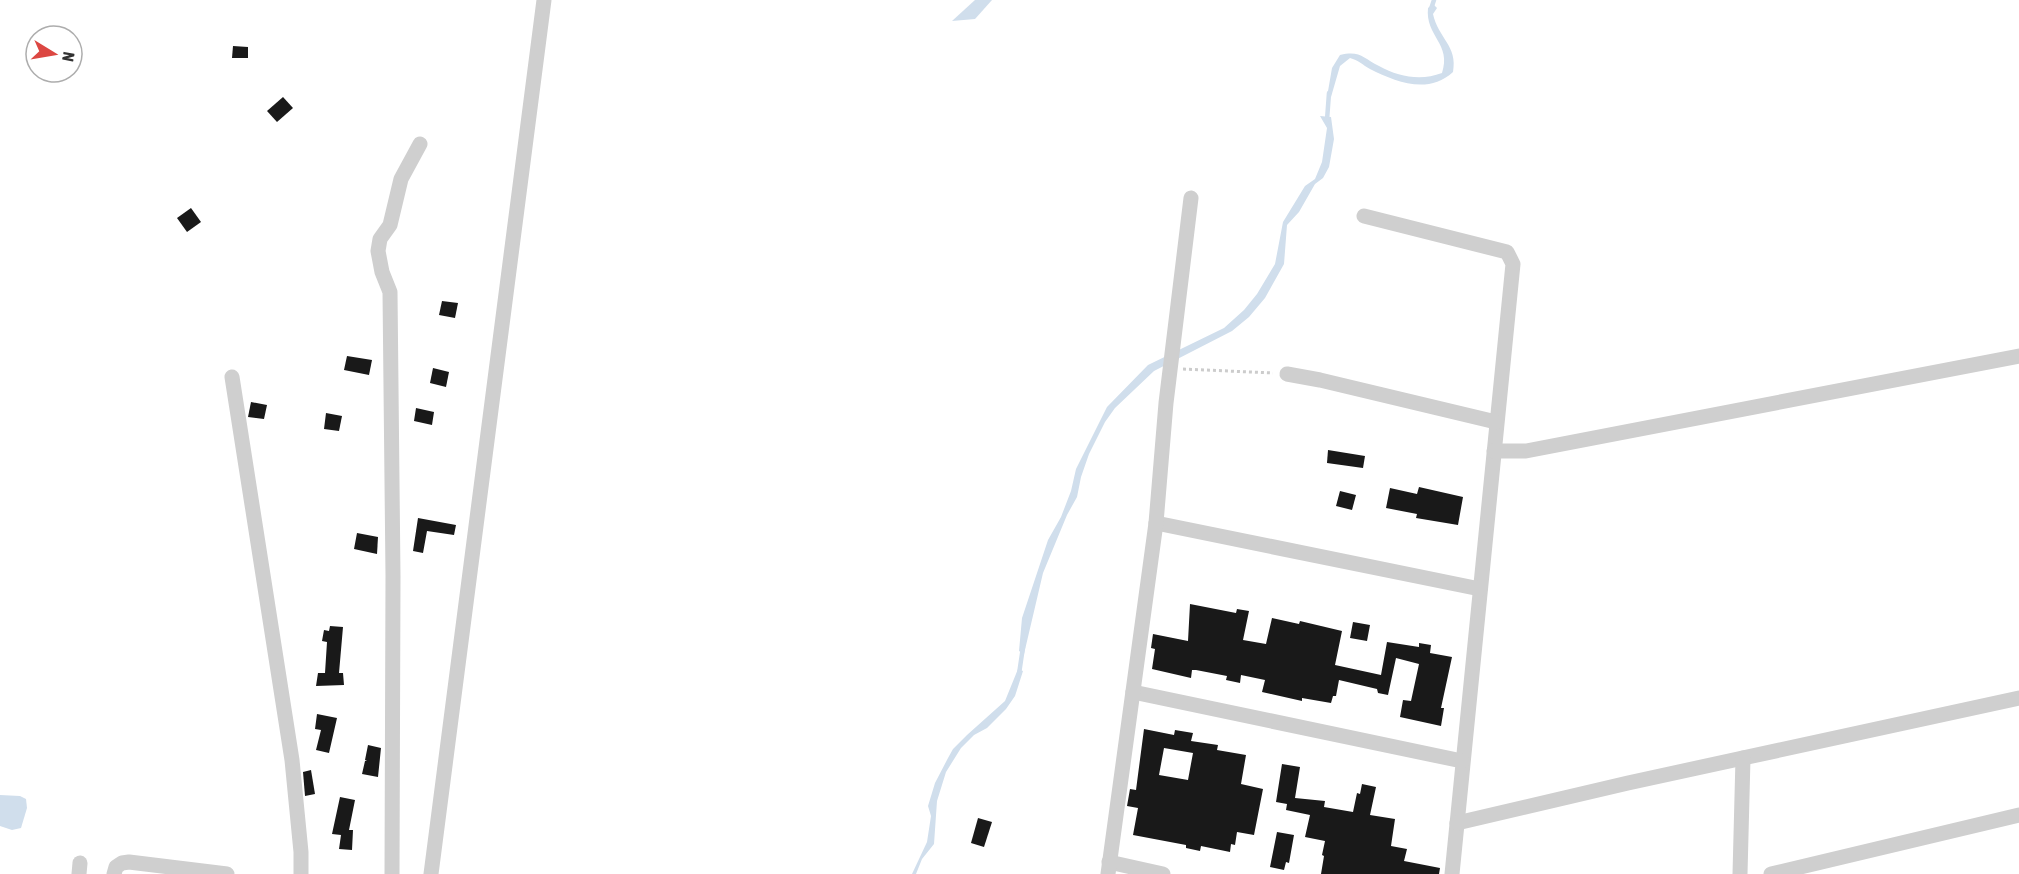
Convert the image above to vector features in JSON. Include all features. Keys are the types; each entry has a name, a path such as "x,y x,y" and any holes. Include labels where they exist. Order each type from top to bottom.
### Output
{"street":[{"path":"431,874 544,0"},
{"path":"392,874 393,576 390,292 382,272 378,251 380,239 390,225 401,179 420,144"},
{"path":"1163,874 1108,868 1156,523 1166,403 1191,198"},
{"path":"1364,216 1507,252 1513,264 1452,874"},
{"path":"1494,451 1526,452 2019,356"},
{"path":"1287,374 1496,422"},
{"path":"232,377 292,760 301,874"},
{"path":"1156,523 1480,589"},
{"path":"1133,692 1462,761"},
{"path":"1457,823 2019,698"},
{"path":"1740,874 1743,758"},
{"path":"1771,874 2019,815"},
{"path":"114,874 116,867 129,862 227,874"}],"path":[{"path":"1171,369 1287,374"}],"water":[{"path":"975,0 992,0 975,19 952,21"},
{"path":"1433,4 1437,8 1433,14 1439,30 1453,55 1453,72 1433,83 1412,84 1390,78 1350,58 1340,66 1331,97 1327,97 1332,68 1340,55 1357,54 1387,70 1410,77 1426,77 1442,73 1444,55 1428,18 1428,8"},
{"path":"1320,116 1331,117 1334,139 1329,167 1323,178 1315,184 1299,212 1287,225 1284,264 1265,298 1249,317 1232,331 1154,371 1115,408 1105,422 1089,454 1077,497 1043,573 1024,654 1019,651 1022,618 1048,540 1061,517 1076,469 1107,407 1148,365 1224,328 1244,310 1257,294 1275,264 1283,222 1305,186 1315,179 1322,162 1327,128"},
{"path":"1018,669 1023,671 1015,696 1006,709 987,728 974,735 961,748 946,772 937,801 934,844 922,859 916,874 912,874 927,842 931,816 928,806 935,783 953,749 1005,701"},
{"path":"0,795 20,796 26,799 27,808 21,828 12,830 0,826"}],"building":[{"path":"233,46 248,47 248,58 232,58"},
{"path":"283,97 293,108 277,122 267,111"},
{"path":"191,208 201,222 187,232 177,218"},
{"path":"442,301 458,303 455,318 439,315"},
{"path":"347,356 372,360 369,375 344,370"},
{"path":"433,368 449,372 446,387 430,383"},
{"path":"251,402 267,405 264,419 248,417"},
{"path":"416,408 434,412 432,425 414,421"},
{"path":"326,413 342,416 339,431 324,429"},
{"path":"1328,450 1365,456 1363,468 1327,463"},
{"path":"1419,487 1463,497 1458,525 1416,518 1417,514 1386,508 1390,488 1417,494"},
{"path":"1340,491 1356,495 1352,510 1336,506"},
{"path":"418,518 456,525 454,535 427,531 423,553 413,551"},
{"path":"357,533 378,537 377,554 354,549"},
{"path":"1190,604 1236,613 1237,609 1249,611 1243,640 1266,644 1272,618 1299,624 1300,621 1342,631 1335,665 1381,675 1387,642 1419,647 1419,643 1431,645 1430,653 1452,657 1441,708 1444,708 1441,726 1400,717 1403,700 1411,701 1419,664 1396,658 1388,695 1378,693 1377,689 1339,680 1336,696 1333,696 1331,703 1302,698 1302,701 1262,692 1265,680 1241,675 1240,683 1226,680 1227,676 1196,670 1192,670 1191,678 1152,669 1155,649 1151,648 1153,634 1188,641"},
{"path":"1353,622 1370,625 1367,641 1350,638"},
{"path":"330,626 343,627 339,673 343,673 344,685 316,686 318,673 325,673 327,642 322,641 324,630 329,631"},
{"path":"317,714 337,718 329,753 316,750 321,730 315,729"},
{"path":"1144,729 1174,735 1175,730 1193,733 1191,741 1218,745 1217,750 1246,755 1241,784 1263,789 1254,835 1237,832 1235,845 1231,844 1230,852 1201,846 1200,851 1186,848 1186,845 1133,835 1138,808 1127,806 1130,789 1136,790","holes":["1164,748 1193,753 1188,780 1159,775"]},
{"path":"368,745 381,748 378,777 362,774 365,761 367,761 365,760"},
{"path":"1282,764 1300,767 1295,798 1325,801 1324,807 1353,812 1357,793 1360,794 1362,784 1376,787 1370,815 1395,819 1391,846 1407,849 1404,861 1440,868 1439,874 1321,874 1325,841 1305,837 1310,815 1286,810 1287,804 1276,802"},
{"path":"311,770 315,794 305,796 303,772"},
{"path":"340,797 355,800 349,830 353,830 352,850 339,849 341,835 332,834"},
{"path":"978,818 992,822 984,847 971,843"},
{"path":"1277,832 1294,835 1289,863 1286,862 1284,870 1270,867"}],"waterway":[{"path":"1431,9 1434,0"},
{"path":"1327,120 1329,93"},
{"path":"1019,674 1023,647"}]}
